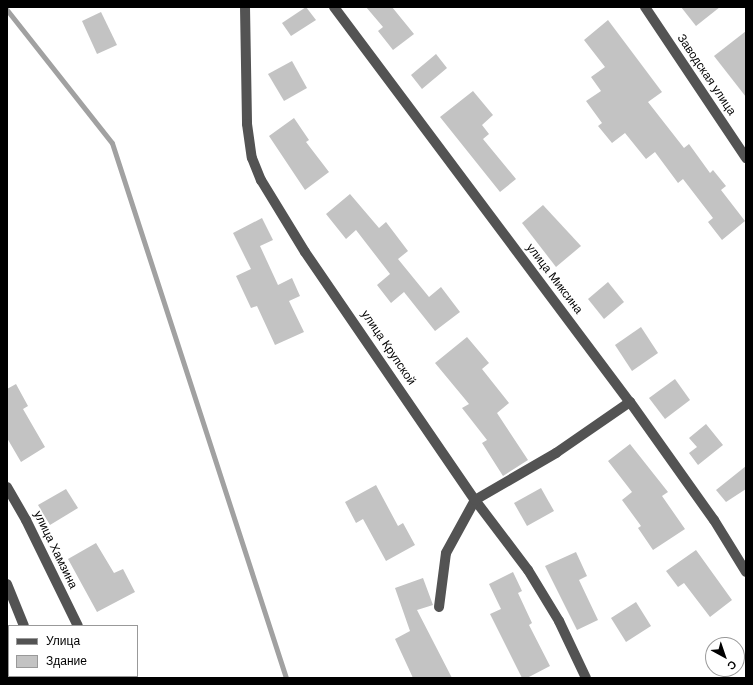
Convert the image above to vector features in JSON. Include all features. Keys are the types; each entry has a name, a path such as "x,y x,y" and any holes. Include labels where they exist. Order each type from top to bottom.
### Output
{"street":[{"name":"улица Крупской","path":"245,7 247,124 252,158 261,180 305,252 475,500 528,570 559,621 586,678"},
{"name":"улица Миксина","path":"334,7 630,402 714,520 746,572"},
{"name":"Заводская улица","path":"645,7 746,158"},
{"path":"439,607 446,553 475,500 556,453 630,402"},
{"name":"улица Хамзина","path":"7,488 26,520 78,625"},
{"path":"7,584 24,625"}],"building":[{"path":"306,7 316,20 291,36 282,23"},
{"path":"366,7 392,7 414,34 393,50 378,31 383,27"},
{"path":"681,7 720,7 696,26"},
{"path":"101,12 117,45 97,54 82,21"},
{"path":"608,20 662,92 648,102 684,148 689,144 710,173 713,170 726,186 721,190 745,221 722,240 708,222 713,218 683,179 678,183 655,152 646,159 625,133 612,143 598,126 602,123 586,101 601,91 591,77 605,67 584,40"},
{"path":"746,31 746,97 714,56"},
{"path":"436,54 447,68 422,89 411,75"},
{"path":"292,61 307,88 284,101 268,74"},
{"path":"473,91 493,115 482,125 489,134 483,139 516,179 500,192 440,117"},
{"path":"294,118 309,140 306,142 329,172 305,190 269,136"},
{"path":"350,194 379,228 386,222 408,251 398,259 429,297 441,287 460,312 435,331 404,292 391,303 377,285 390,274 356,230 346,239 326,214"},
{"path":"543,205 581,246 556,267 522,223"},
{"path":"262,218 273,240 260,246 278,285 292,278 300,296 289,301 304,332 275,345 257,306 251,308 236,276 251,269 233,233"},
{"path":"608,282 624,302 604,319 588,299"},
{"path":"641,327 658,353 632,371 615,345"},
{"path":"467,337 489,363 482,369 509,403 497,413 528,460 503,476 482,443 487,440 462,408 469,404 435,363"},
{"path":"675,379 690,400 665,419 649,398"},
{"path":"16,384 28,406 23,409 45,447 21,462 7,438 7,389"},
{"path":"706,424 723,445 698,465 689,453 697,447 689,438"},
{"path":"630,444 668,492 662,496 685,529 653,550 638,528 641,526 622,500 632,492 608,461"},
{"path":"746,466 746,489 726,502 716,490"},
{"path":"376,485 398,526 403,523 415,545 386,561 363,519 356,523 345,502"},
{"path":"541,488 554,511 527,526 514,503"},
{"path":"66,489 78,508 50,525 38,505"},
{"path":"96,543 114,573 123,569 135,592 97,612 68,559"},
{"path":"696,550 732,600 710,617 684,583 678,587 666,571"},
{"path":"576,552 587,576 579,580 598,620 577,630 545,566"},
{"path":"513,572 522,591 518,593 532,623 529,625 550,666 527,678 522,678 490,614 501,609 489,584"},
{"path":"423,578 433,605 417,610 452,678 413,678 395,639 410,631 395,588"},
{"path":"636,602 651,626 626,642 611,618"}],"waterway":[{"path":"7,10 112,143 286,678"}]}
